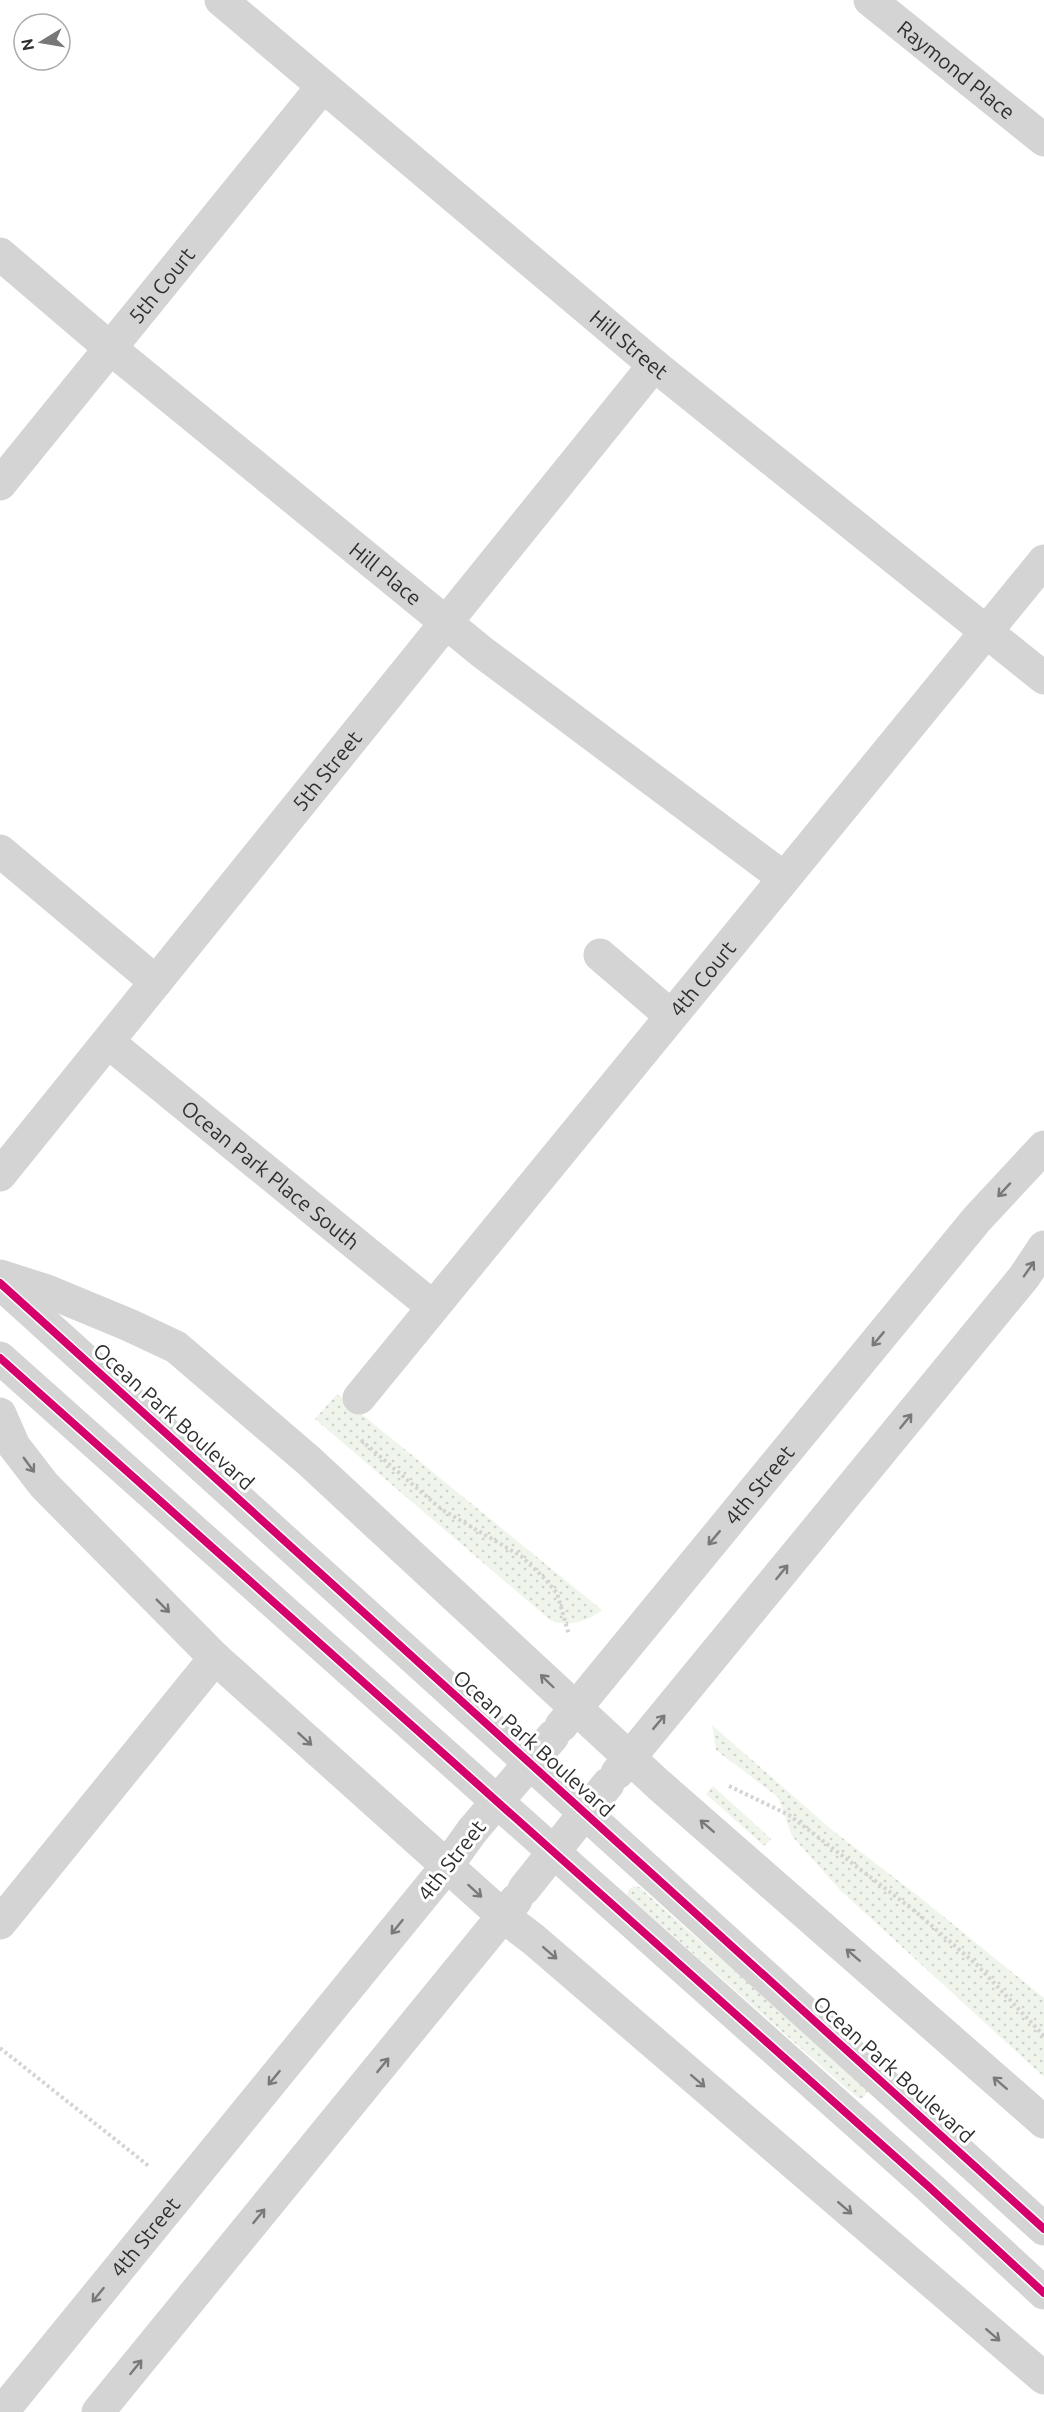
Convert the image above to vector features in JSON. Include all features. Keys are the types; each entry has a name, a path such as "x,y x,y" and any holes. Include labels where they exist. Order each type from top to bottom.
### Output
{"street":[{"name":"Hill Street","path":"221,0 654,365 1044,678"},
{"name":"Raymond Place","path":"870,0 1044,140"},
{"name":"5th Court","path":"0,484 323,86"},
{"name":"Hill Place","path":"0,254 110,348 482,652 784,878"},
{"name":"5th Street","path":"0,1175 654,365"},
{"name":"4th Court","path":"359,1398 1044,561"},
{"path":"0,851 156,982"},
{"path":"600,955 671,1016"},
{"name":"Ocean Park Place South","path":"108,1042 433,1307"},
{"name":"4th Street","path":"2,2412 447,1866 472,1832 970,1228 1044,1147"},
{"path":"98,2412 504,1917 524,1888 630,1757 1024,1277 1044,1247"},
{"name":"Ocean Park Boulevard","path":"0,1276 47,1291 119,1320 176,1347 308,1460 575,1708 1044,2122"},
{"name":"Ocean Park Boulevard","path":"0,1283 1044,2229"},
{"path":"0,1358 910,2170 1044,2293"},
{"path":"0,1414 15,1446 44,1485 215,1658 504,1917 542,1947 1044,2378"},
{"path":"0,1923 215,1658"}],"path":[{"path":"357,1436 441,1509 521,1556 557,1593 569,1635"},
{"path":"729,1786 789,1815 916,1912 978,1966 1044,2036"},
{"path":"0,2048 156,2172"}],"shaded area":[{"path":"337,1394 602,1610 577,1622 563,1623 550,1620 315,1419"},
{"path":"712,1725 832,1830 917,1895 1044,1998 1044,2077 840,1890 792,1836 778,1797 716,1750"},
{"path":"713,1786 771,1839 764,1846 706,1794"},
{"path":"634,1886 639,1887 865,2086 868,2091 863,2098 858,2098 846,2088 627,1895 629,1889"}],"cycle path":[{"path":"0,1283 1044,2229"},
{"path":"0,1358 928,2186 1044,2293"}]}
